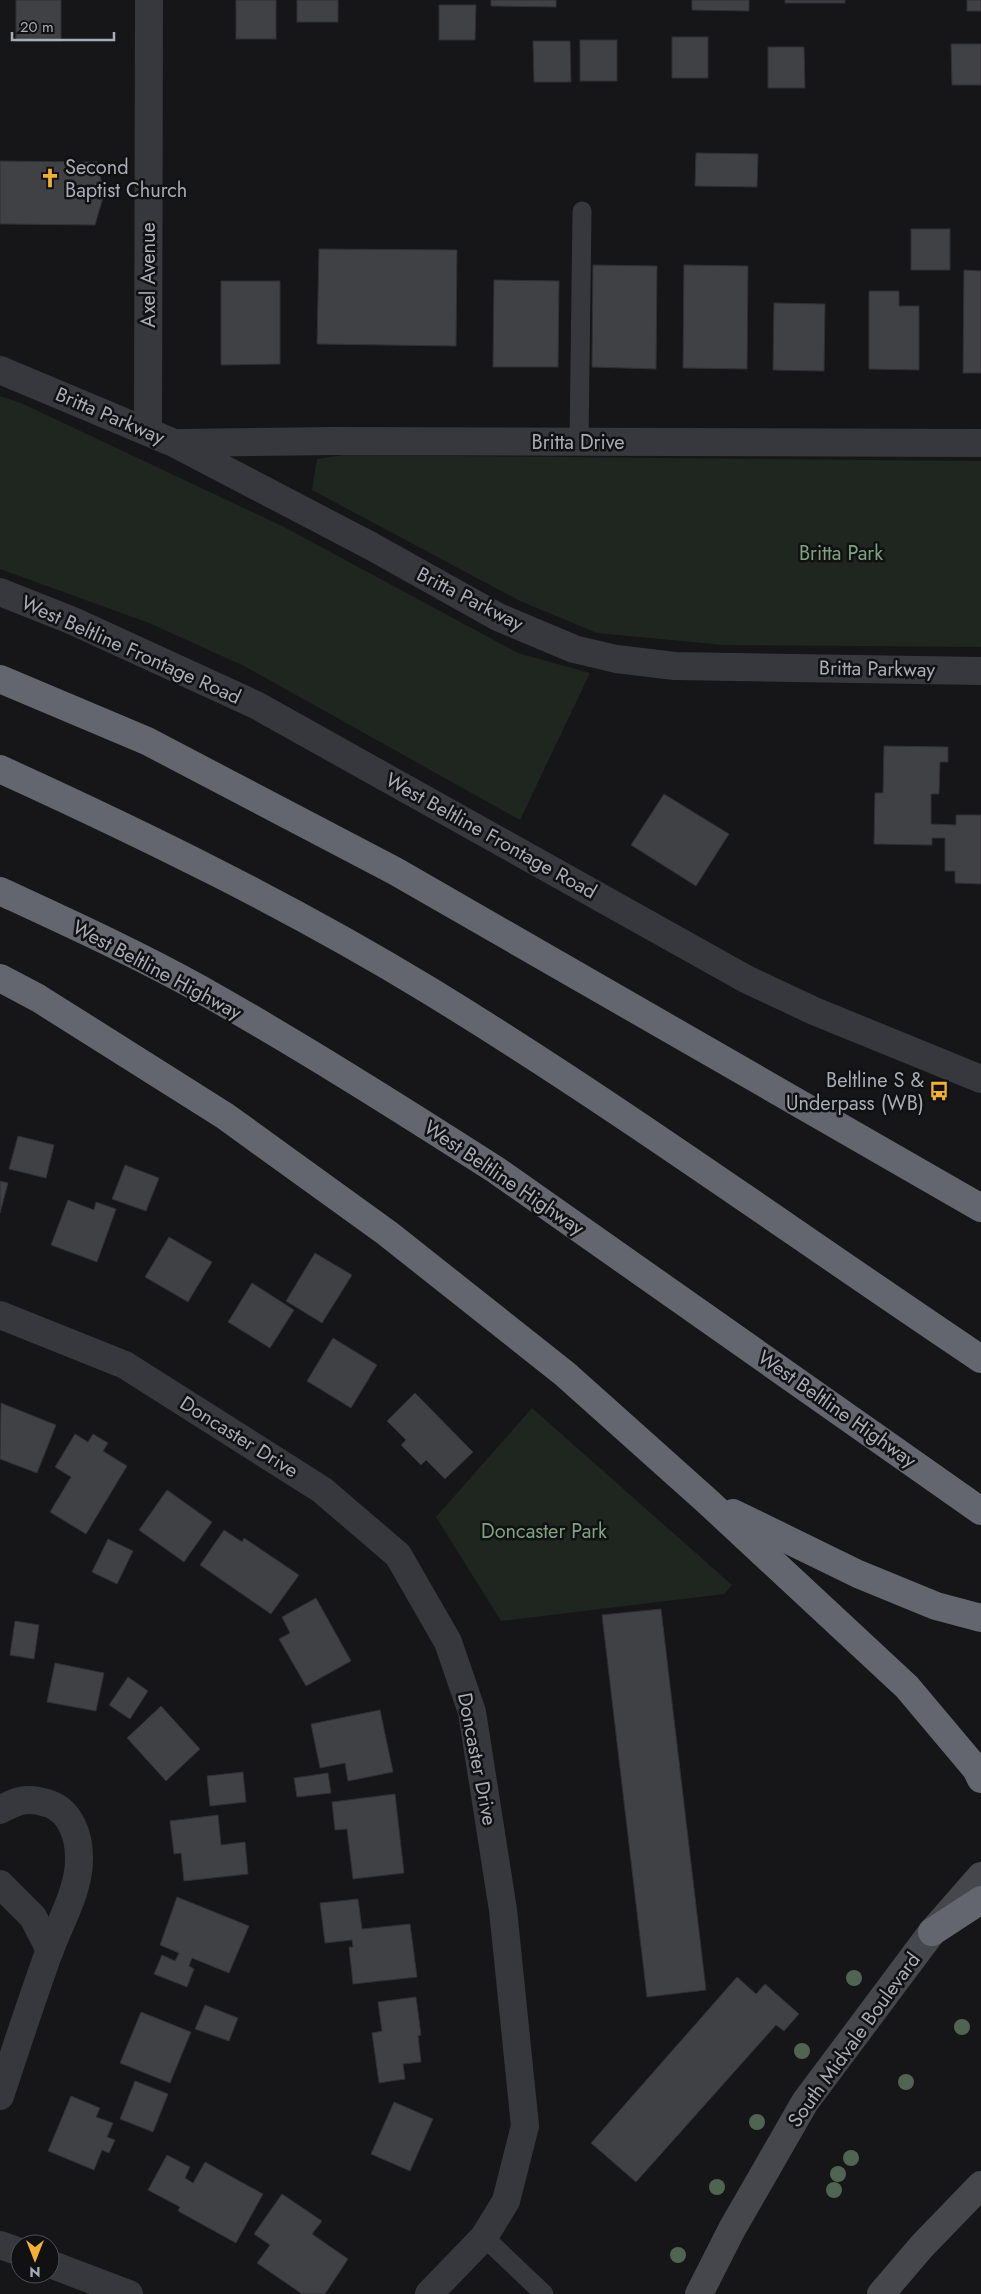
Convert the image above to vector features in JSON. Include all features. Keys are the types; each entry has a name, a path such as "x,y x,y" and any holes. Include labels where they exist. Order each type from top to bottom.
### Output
{"highway":[{"path":"0,679 147,740 395,871 981,1208"},
{"path":"0,769 104,816 232,880 334,935 430,991 571,1081 981,1359"},
{"name":"West Beltline Highway","path":"0,891 102,939 198,988 328,1064 420,1122 504,1176 972,1505"},
{"path":"0,978 38,998 225,1116 387,1233 565,1374 707,1500 907,1687 976,1768 981,1779"},
{"path":"707,1500 858,1574 936,1606 981,1618"},
{"path":"932,1932 981,1900"}],"main road":[{"name":"South Midvale Boulevard","path":"699,2294 732,2229 805,2102 932,1932 981,1876"},
{"path":"881,2294 922,2246 981,2185"}],"street":[{"name":"Axel Avenue","path":"148,431 149,0"},
{"name":"Britta Parkway","path":"0,370 174,443 371,546 498,616 574,649 616,659 675,666 981,670"},
{"name":"Britta Drive","path":"174,443 981,443"},
{"name":"West Beltline Frontage Road","path":"0,592 73,621 256,705 746,979 814,1011 981,1080"},
{"name":"Doncaster Drive","path":"0,1315 125,1365 322,1490 398,1555 448,1642 473,1721 503,1910 525,2126 506,2200 484,2237 429,2294"},
{"path":"0,1810 13,1802 33,1798 54,1806 70,1819 77,1837 79,1858 77,1879 50,1950 0,2096"},
{"path":"0,1884 33,1916 50,1950"},
{"path":"60,2268 129,2294"}],"lane":[{"path":"578,442 582,211"},
{"path":"484,2237 544,2294"}],"green space":[{"path":"0,396 21,403 284,527 518,653 590,673 520,820 244,666 149,623 0,569"},
{"name":"Britta Park","path":"343,455 981,461 981,647 723,645 597,633 520,601 312,490 317,459"},
{"name":"Doncaster Park","path":"532,1408 732,1585 724,1594 501,1621 436,1517"}],"building":[{"path":"16,0 61,0 61,41 16,41"},
{"path":"236,0 276,0 276,39 236,39"},
{"path":"297,0 338,0 338,22 297,22"},
{"path":"491,0 556,0 556,7 491,6"},
{"path":"692,0 749,0 749,11 692,10"},
{"path":"785,0 845,0 845,3 785,3"},
{"path":"967,0 981,0 981,11 967,11"},
{"path":"439,5 476,5 475,40 439,40"},
{"path":"672,37 708,37 708,78 672,78"},
{"path":"580,40 617,40 617,81 580,81"},
{"path":"533,41 570,41 571,82 534,82"},
{"path":"951,44 981,44 981,85 952,85"},
{"path":"768,47 804,47 805,88 768,88"},
{"path":"696,153 758,154 757,187 695,186"},
{"name":"Second Baptist Church","path":"0,161 97,162 104,194 95,225 0,224"},
{"path":"911,229 950,229 950,270 911,270"},
{"path":"319,249 457,250 456,346 317,344"},
{"path":"593,265 657,266 656,369 592,367"},
{"path":"684,265 748,266 747,369 683,368"},
{"path":"964,270 981,271 981,373 963,373"},
{"path":"494,280 559,281 558,367 493,367"},
{"path":"221,281 280,281 280,364 221,365"},
{"path":"869,291 899,291 899,306 919,306 919,370 869,369"},
{"path":"774,303 825,304 824,371 773,370"},
{"path":"884,746 948,747 948,762 940,762 939,794 931,794 931,824 956,825 956,815 981,815 981,884 955,883 955,871 945,871 945,838 932,838 932,845 874,844 875,793 883,793"},
{"path":"664,794 729,834 696,886 631,845"},
{"path":"18,1136 54,1145 46,1178 9,1169"},
{"path":"125,1165 159,1178 146,1211 112,1199"},
{"path":"0,1181 8,1183 0,1213"},
{"path":"68,1200 94,1210 96,1202 116,1209 97,1262 51,1245"},
{"path":"169,1237 212,1262 188,1302 145,1277"},
{"path":"315,1253 352,1275 322,1323 286,1301"},
{"path":"252,1283 294,1310 270,1348 228,1322"},
{"path":"333,1338 377,1365 351,1408 307,1381"},
{"path":"415,1393 473,1452 445,1479 426,1460 421,1465 401,1445 406,1440 387,1421"},
{"path":"1,1403 56,1425 37,1473 0,1459"},
{"path":"75,1434 88,1442 93,1434 108,1443 103,1451 127,1466 86,1534 50,1512 71,1477 55,1467"},
{"path":"167,1490 212,1522 184,1562 139,1530"},
{"path":"224,1530 242,1542 244,1538 299,1575 271,1614 200,1565"},
{"path":"108,1539 133,1551 117,1584 92,1572"},
{"path":"316,1598 351,1661 306,1686 279,1639 290,1633 282,1617"},
{"path":"661,1609 706,1990 647,1997 602,1615"},
{"path":"15,1621 39,1625 34,1659 10,1655"},
{"path":"55,1663 104,1673 96,1711 47,1702"},
{"path":"128,1677 148,1691 130,1719 109,1705"},
{"path":"161,1706 200,1749 166,1781 127,1738"},
{"path":"380,1710 393,1772 348,1781 345,1763 320,1768 311,1724"},
{"path":"243,1772 246,1802 210,1806 207,1776"},
{"path":"328,1773 331,1793 297,1797 294,1778"},
{"path":"395,1794 404,1873 353,1879 347,1829 335,1830 332,1802"},
{"path":"218,1815 221,1845 245,1842 248,1874 184,1881 181,1853 174,1854 170,1821"},
{"path":"177,1897 249,1926 229,1973 192,1958 189,1966 194,1969 187,1987 154,1974 162,1955 175,1961 179,1953 160,1945"},
{"path":"358,1899 362,1929 410,1924 417,1977 353,1984 349,1947 353,1947 352,1940 325,1943 320,1903"},
{"path":"737,1977 756,1994 765,1984 799,2014 784,2031 776,2025 636,2182 591,2143"},
{"path":"416,1997 421,2035 418,2036 421,2062 403,2064 405,2079 379,2083 372,2033 382,2031 378,2002"},
{"path":"205,2005 238,2018 229,2041 195,2029"},
{"path":"141,2012 191,2032 170,2083 120,2063"},
{"path":"135,2081 168,2094 153,2132 120,2119"},
{"path":"71,2096 100,2108 96,2117 113,2123 107,2137 115,2140 109,2153 102,2150 94,2170 48,2151"},
{"path":"394,2102 433,2119 410,2171 371,2154"},
{"path":"167,2155 190,2167 185,2178 193,2183 205,2162 263,2194 236,2243 178,2211 180,2207 148,2190"},
{"path":"282,2194 322,2221 312,2234 348,2259 325,2294 302,2294 257,2263 270,2245 254,2234"}],"place":[{"name":"Second Baptist Church","path":"50,178"},
{"name":"Beltline S & Underpass (WB)","path":"939,1091"}]}
